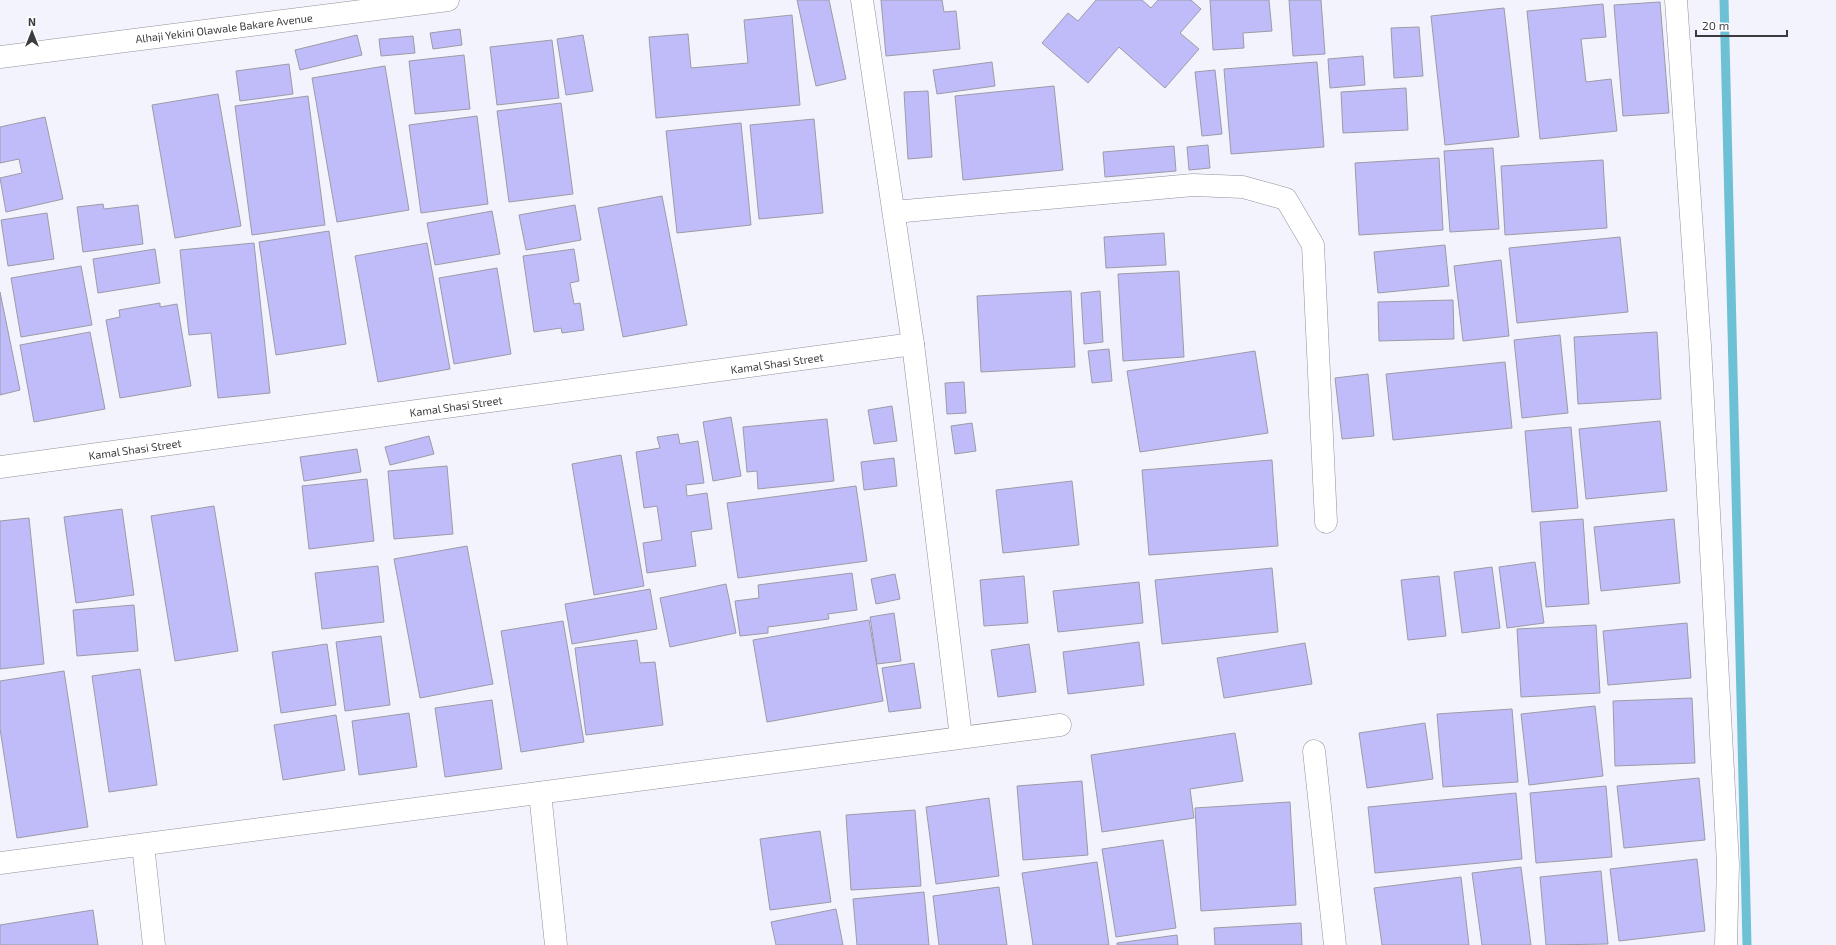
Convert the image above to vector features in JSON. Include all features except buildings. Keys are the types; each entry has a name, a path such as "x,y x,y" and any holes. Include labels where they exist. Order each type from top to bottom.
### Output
{"street":[{"name":"Alhaji Yekini Olawale Bakare Avenue","path":"0,57 448,0"},
{"path":"862,0 913,344 961,737"},
{"path":"1676,0 1700,346 1728,848 1726,945"},
{"path":"894,212 1193,185 1243,187 1286,199 1313,245 1326,522"},
{"name":"Kamal Shasi Street","path":"0,467 913,344"},
{"path":"0,863 1060,725"},
{"path":"1314,751 1335,945"},
{"path":"540,793 556,945"},
{"path":"143,845 154,945"}],"waterway":[{"path":"1724,0 1747,945"}]}
